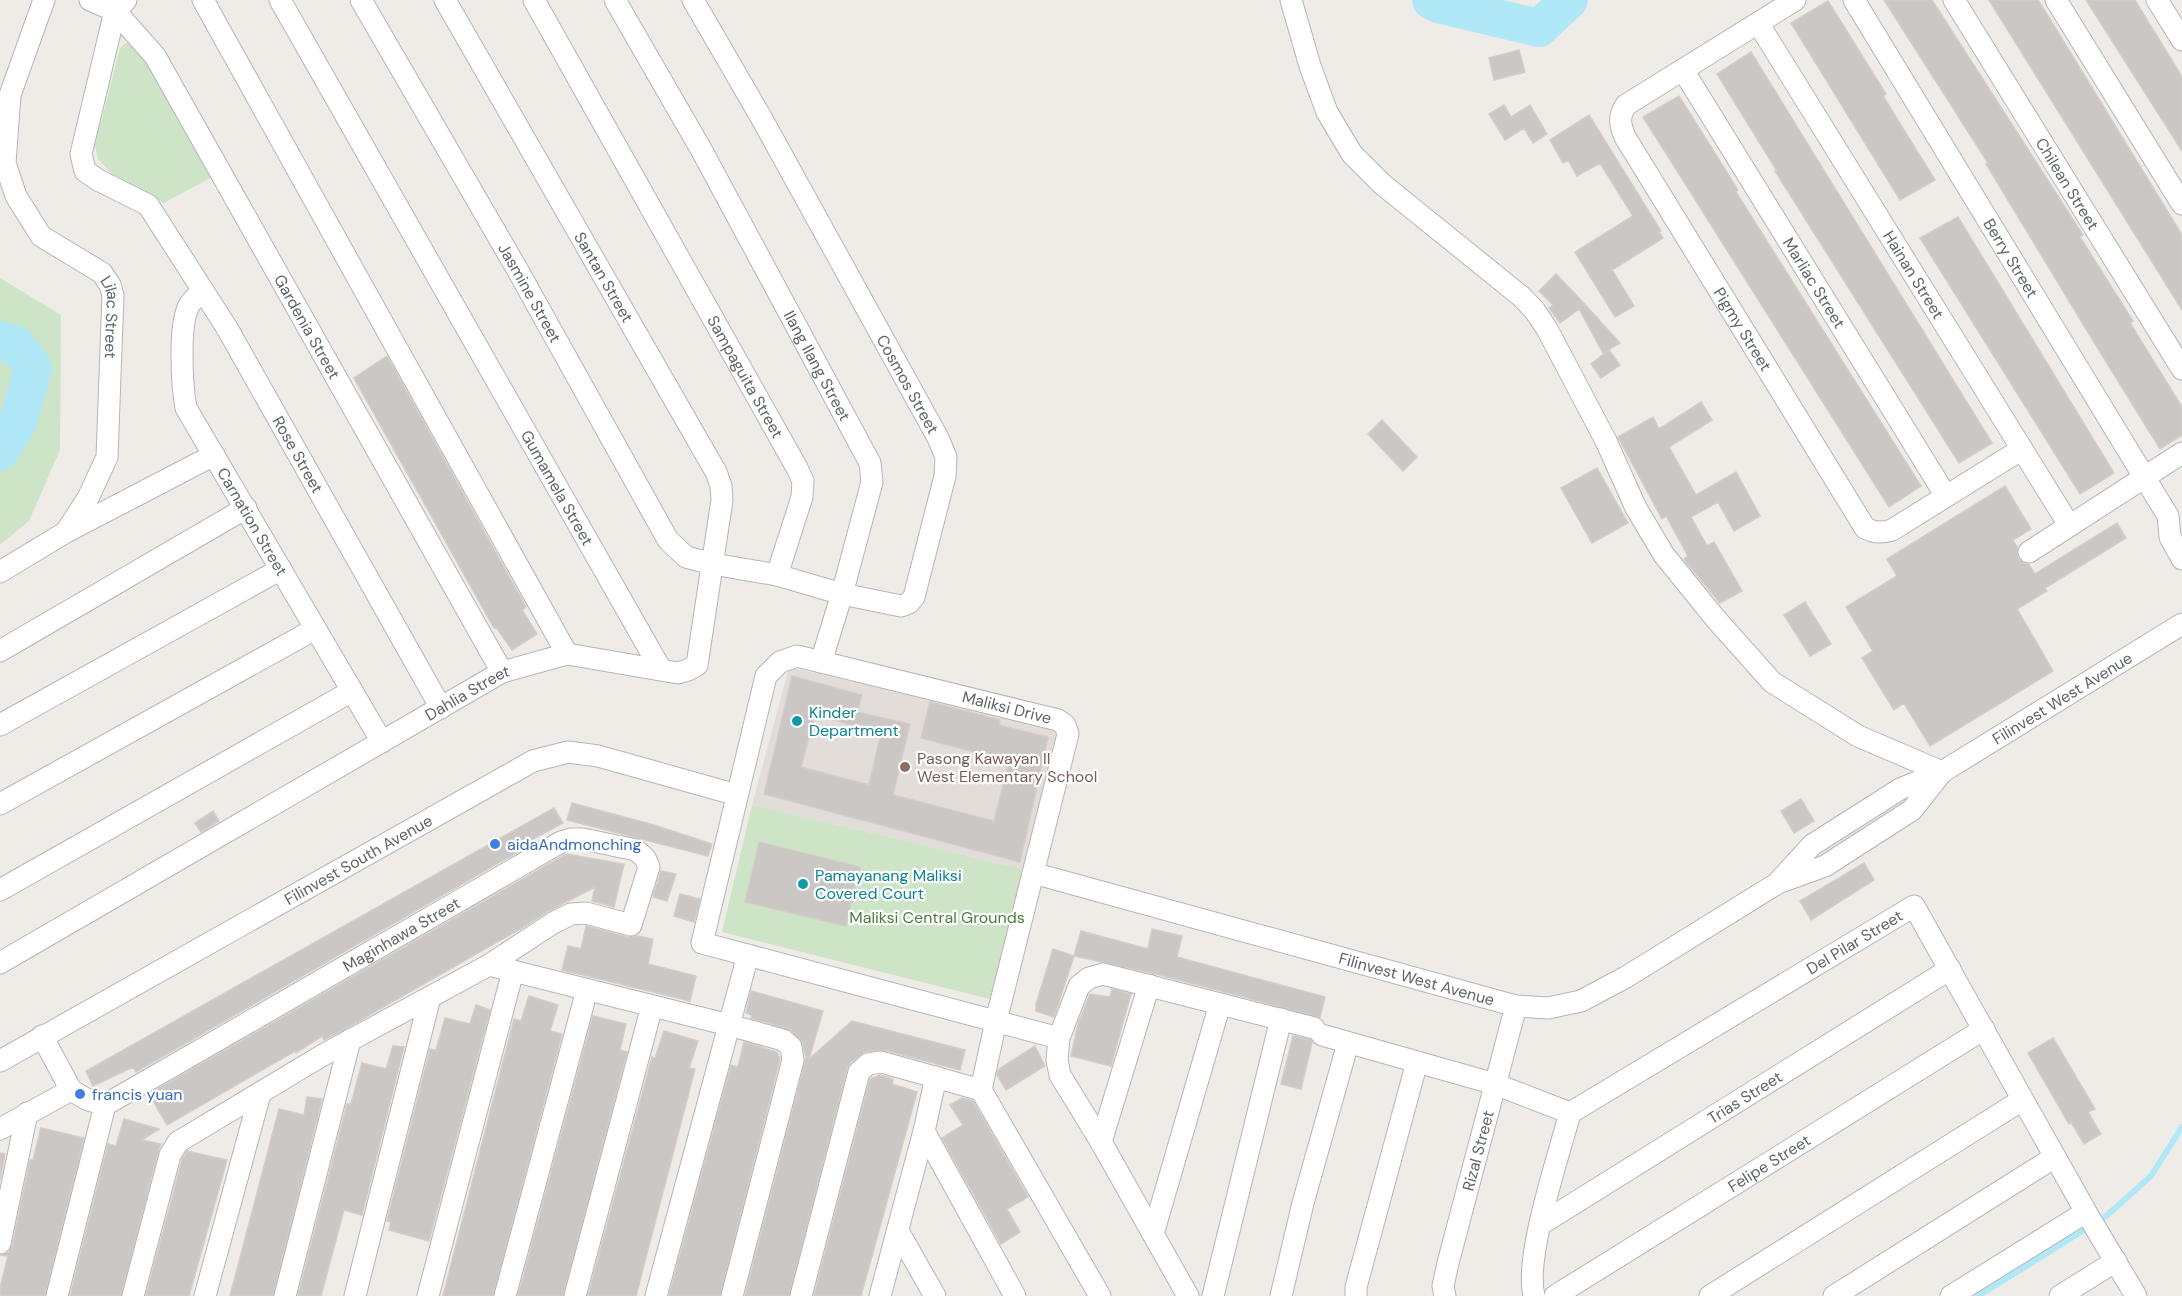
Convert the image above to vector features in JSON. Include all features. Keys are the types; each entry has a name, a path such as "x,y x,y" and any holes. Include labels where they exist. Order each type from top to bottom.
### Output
{"street":[{"name":"Lilac Street","path":"44,0 10,95 5,163 16,196 41,236 102,273 113,295 107,457 88,498 66,532"},
{"name":"Gardenia Street","path":"90,0 121,5 155,56 502,672"},
{"path":"203,0 567,654"},
{"name":"Gumamela Street","path":"280,0 660,669"},
{"name":"Jasmine Street","path":"361,0 517,269 668,540 686,557 714,564"},
{"name":"Santan Street","path":"445,0 716,472 721,486 722,500 714,564"},
{"name":"Sampaguita Street","path":"534,0 803,482 802,497 777,575"},
{"name":"Ilang Ilang Street","path":"615,0 702,151 870,462 872,482 821,662"},
{"name":"Cosmos Street","path":"693,0 762,118 938,438 946,457 945,476 914,597 909,603 901,606 842,594"},
{"path":"1291,0 1310,66 1327,112 1352,154 1382,184 1522,297 1535,311 1547,329 1606,441 1636,508 1658,545 1715,618 1772,682 1858,736 1942,772"},
{"path":"1683,70 1795,0"},
{"name":"Berry Street","path":"1854,0 2144,477 2175,519 2170,537 2182,559"},
{"name":"Chilean Street","path":"1954,0 2182,369"},
{"path":"2056,0 2182,204"},
{"path":"2157,0 2182,40"},
{"name":"Rose Street","path":"121,5 81,154 85,171 148,205 227,328 441,708"},
{"name":"Hainan Street","path":"1758,23 2069,525"},
{"name":"Pigmy Street","path":"1683,70 1626,105 1620,119 1625,137 1859,519 1865,528 1882,533 1892,530 1946,496"},
{"name":"Marliac Street","path":"1683,70 1946,496"},
{"name":"Carnation Street","path":"203,290 189,304 183,320 183,388 186,408 382,742"},
{"path":"1946,496 2022,449"},
{"path":"2029,552 2182,453"},
{"path":"0,572 66,532 214,455"},
{"path":"0,651 246,508"},
{"path":"714,564 777,575 842,594"},
{"name":"Dahlia Street","path":"0,963 502,672 567,654 678,673 688,670 697,664 714,564"},
{"path":"0,725 281,569"},
{"name":"Filinvest West Avenue","path":"1033,873 1516,1006 1548,1008 1581,1001 1626,977 1778,883 1812,845 1900,789 1942,772 2182,624"},
{"path":"0,804 315,629"},
{"name":"Maliksi Drive","path":"797,656 821,662 1058,720 1065,725 1068,734 996,1021 702,943 766,676 780,662 797,656"},
{"path":"0,890 352,691"},
{"name":"Filinvest South Avenue","path":"0,1060 533,761 568,753 598,756 737,795"},
{"name":"Maginhawa Street","path":"105,1105 561,842 583,839 636,850 645,858 649,867 631,925 586,913 571,914 489,965"},
{"name":"Del Pilar Street","path":"1570,1113 1914,906 2022,1100 2136,1296"},
{"path":"656,1296 748,955"},
{"path":"133,1296 170,1155 178,1142 350,1041 489,965 729,1025 783,1040 791,1047 794,1060 732,1296"},
{"name":"Trias Street","path":"1541,1224 1950,969"},
{"path":"428,1296 513,971"},
{"path":"1188,1296 1101,1142 1060,1075 1057,1060 1059,1038 1079,986 1089,978 1103,974 1281,1019 1348,1042 1495,1084 1570,1113 1532,1267 1531,1286 1534,1296"},
{"path":"1101,1142 1149,985"},
{"path":"504,1296 587,990"},
{"path":"355,1296 430,997"},
{"path":"1153,1234 1220,1004"},
{"path":"575,1296 652,1006"},
{"name":"Rizal Street","path":"1445,1296 1443,1286 1448,1263 1516,1006"},
{"path":"1213,1296 1281,1019"},
{"path":"1059,1038 996,1021 981,1090 1100,1296"},
{"name":"Felipe Street","path":"1555,1296 1984,1029"},
{"path":"42,1036 71,1090 86,1100 105,1105 57,1296"},
{"path":"285,1296 350,1041"},
{"path":"1281,1296 1303,1203 1348,1042"},
{"path":"801,1296 859,1072 868,1064 881,1062 981,1090"},
{"path":"1356,1296 1356,1287 1417,1062"},
{"path":"880,1296 936,1077"},
{"path":"0,1128 71,1090"},
{"path":"205,1296 260,1094"},
{"path":"1710,1296 2022,1100"},
{"path":"0,1243 27,1113"},
{"path":"924,1131 1016,1296"},
{"path":"1834,1296 2055,1157"},
{"path":"1951,1296 2091,1220"},
{"path":"898,1232 935,1296"},
{"path":"2060,1296 2116,1261"}],"shaded area":[{"name":"Pasong Kawayan II West Elementary School","path":"789,667 1057,729 1023,869 752,805"}],"green space":[{"path":"126,43 136,43 212,177 164,203 111,173 98,159 95,145 120,48"},
{"path":"0,278 61,315 60,450 29,521 0,545"},
{"name":"Maliksi Central Grounds","path":"752,805 1023,869 990,999 722,932"}],"building":[{"path":"1884,0 1932,0 2083,235 2080,237 2133,321 2130,323 2182,407 2182,435 2160,449 1986,164 1988,163"},
{"path":"1989,0 2038,0 2045,11 2182,235 2182,310"},
{"path":"2086,0 2135,0 2182,77 2182,151"},
{"path":"1828,1 1886,94 1883,96 1935,180 1900,200 1791,23"},
{"path":"1519,50 1525,72 1494,80 1489,58"},
{"path":"1751,52 1992,443 1959,463 1775,171 1777,171 1717,74"},
{"path":"1679,96 1738,190 1736,192 1921,486 1889,507 1643,117"},
{"path":"1504,105 1511,117 1530,105 1547,134 1533,143 1524,128 1505,140 1489,114"},
{"path":"1589,115 1661,231 1659,232 1663,238 1612,270 1634,306 1615,317 1575,252 1633,216 1600,163 1577,176 1568,160 1563,163 1550,140"},
{"path":"1958,217 2114,473 2080,494 1920,238"},
{"path":"1556,274 1620,343 1603,353 1579,309 1560,323 1549,308 1553,305 1539,291"},
{"path":"1609,350 1620,365 1601,378 1591,364"},
{"path":"387,356 526,607 522,610 537,634 512,650 496,627 494,628 354,378"},
{"path":"1701,402 1712,420 1669,447 1696,495 1736,472 1760,516 1734,531 1718,502 1691,517 1707,546 1714,542 1742,591 1720,603 1684,559 1688,556 1666,516 1662,519 1618,437 1653,417 1659,429"},
{"path":"1382,420 1417,457 1403,471 1368,434"},
{"path":"1597,468 1628,523 1592,543 1561,488"},
{"path":"2005,486 2031,529 2013,540 2017,547 2018,558 2029,565 2035,574 2117,523 2126,538 2045,588 2047,591 2017,609 2053,671 1930,746 1904,703 1894,710 1862,658 1873,651 1846,607 1897,576 1887,559"},
{"path":"1805,602 1831,644 1810,656 1784,615"},
{"path":"792,676 862,695 857,712 910,724 893,795 994,821 1009,761 921,738 930,702 1000,720 999,725 1048,737 1020,862 764,794","holes":["815,715 881,733 869,785 801,767"]},
{"path":"1801,799 1814,821 1794,833 1781,811"},
{"path":"572,803 654,825 712,844 708,856 567,820"},
{"path":"554,808 563,823 522,845 528,846 136,1072 133,1067 93,1086 86,1071"},
{"path":"213,811 219,821 201,832 195,823"},
{"name":"Pamayanang Maliksi Covered Court","path":"759,842 860,867 846,926 745,902"},
{"path":"566,854 624,864 614,907 592,901 595,887 547,912 345,1029 324,1040 322,1036 167,1125 149,1094"},
{"path":"1864,863 1874,880 1811,920 1800,901"},
{"path":"661,871 676,874 667,901 653,897"},
{"path":"680,894 700,899 694,922 674,916"},
{"path":"586,926 628,937 653,939 648,964 696,976 690,1001 562,970 568,946 581,949"},
{"path":"1152,929 1182,936 1177,957 1325,997 1320,1017 1152,973 1074,956 1081,931 1148,949"},
{"path":"1053,949 1074,956 1054,1017 1036,1011 1036,1004"},
{"path":"1112,989 1131,994 1111,1066 1071,1056 1078,1024 1090,994 1110,997"},
{"path":"751,991 823,1011 809,1059 852,1021 965,1050 960,1070 884,1050 865,1052 850,1063 789,1296 745,1296 806,1058 803,1044 791,1030 751,1018 752,1015 746,1013"},
{"path":"529,996 558,1005 550,1031 562,1034 493,1296 443,1296 514,1019 521,1021"},
{"path":"476,1005 490,1010 429,1241 389,1230 391,1222 387,1221 430,1049 436,1050 445,1018 470,1024"},
{"path":"593,1016 626,1024 620,1050 627,1052 563,1296 518,1296"},
{"path":"664,1031 698,1041 689,1068 695,1069 636,1296 588,1296 652,1057 655,1058"},
{"path":"1293,1036 1311,1040 1312,1043 1301,1089 1281,1084"},
{"path":"2053,1038 2095,1109 2088,1112 2101,1134 2084,1144 2071,1122 2069,1124 2028,1053"},
{"path":"744,1042 777,1052 780,1059 720,1296 669,1296 731,1065 738,1067"},
{"path":"393,1046 404,1047 362,1215 344,1210 321,1296 298,1296 347,1104 351,1104 362,1063 386,1069"},
{"path":"1035,1046 1045,1066 1006,1090 997,1075 999,1069"},
{"path":"880,1075 893,1079 892,1084 917,1092 861,1296 814,1296 870,1079"},
{"path":"307,1097 322,1099 273,1296 230,1296 279,1109 304,1115"},
{"path":"962,1098 973,1101 1028,1197 1007,1209 1020,1232 1001,1244 942,1138 963,1125 950,1105"},
{"path":"124,1119 159,1129 142,1140 161,1144 121,1296 70,1296 108,1144 116,1146"},
{"path":"41,1128 84,1138 45,1296 0,1296 8,1256 0,1255 9,1252 12,1246 30,1160 33,1160"},
{"path":"187,1151 227,1160 189,1296 146,1296 182,1160"},
{"path":"0,1153 5,1154 0,1180"}],"waterway":[{"path":"1431,0 1438,4 1539,28 1569,0"},
{"path":"0,341 15,344 33,368 18,422 0,452"},
{"path":"1978,1296 2105,1217 2151,1176 2182,1127"}],"place":[{"name":"Kinder Department","path":"797,721"},
{"name":"Pasong Kawayan II West Elementary School","path":"905,767"},
{"name":"aidaAndmonching","path":"495,844"},
{"name":"Pamayanang Maliksi Covered Court","path":"803,884"},
{"name":"francis yuan","path":"80,1094"}]}
